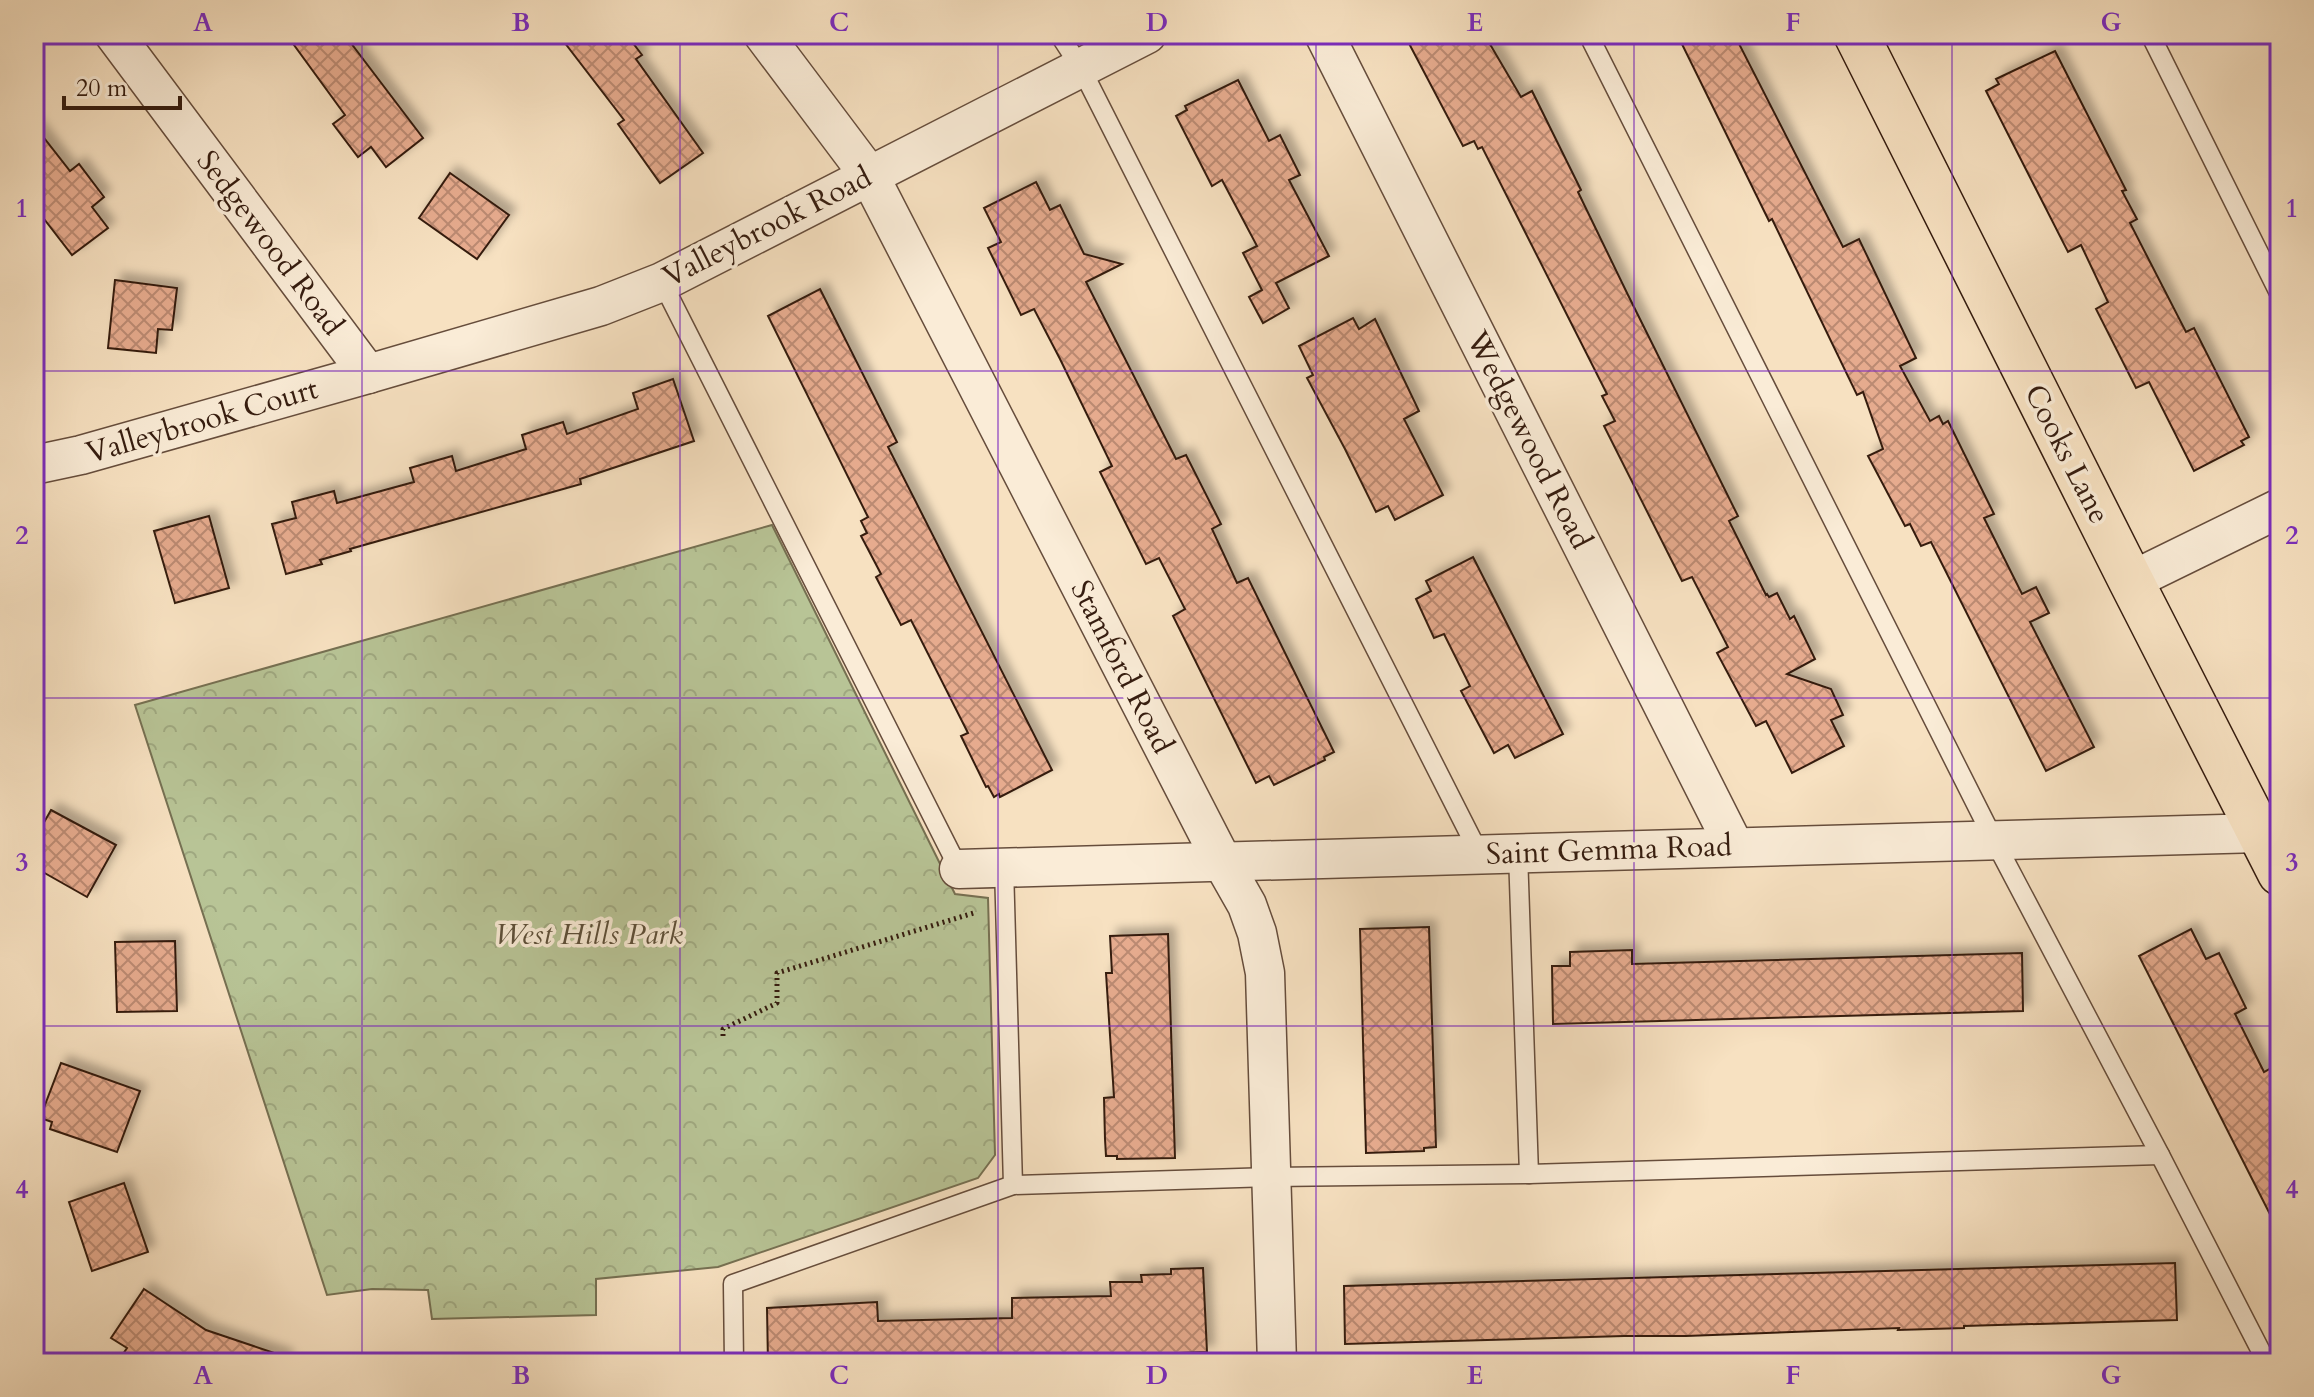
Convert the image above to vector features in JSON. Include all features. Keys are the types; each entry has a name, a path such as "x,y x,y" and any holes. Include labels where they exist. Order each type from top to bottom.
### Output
{"main road":[{"name":"Cooks Lane","path":"1856,34 2280,873"}],"street":[{"name":"Sedgewood Road","path":"114,34 368,374"},
{"name":"Stamford Road","path":"763,34 869,175 1247,905 1257,933 1265,973 1277,1363"},
{"name":"Valleybrook Road","path":"368,374 601,306 662,282 1147,34"},
{"name":"Wedgewood Road","path":"1324,34 1734,846"},
{"name":"Valleybrook Court","path":"34,465 81,455 368,374"},
{"path":"2131,581 2280,508"},
{"name":"Saint Gemma Road","path":"959,869 2260,833"}],"lane":[{"path":"1059,34 1081,68 1480,855"},
{"path":"1588,34 1994,840 2267,1363"},
{"path":"2150,34 2280,295"},
{"path":"662,282 959,869"},
{"path":"1518,853 1529,1174"},
{"path":"1004,867 1013,1185"},
{"path":"734,1363 733,1284 1013,1185 1271,1177 1529,1174 2160,1155"}],"path":[{"path":"723,1036 723,1029 777,1003 777,973 1005,904"}],"green space":[{"name":"West Hills Park","path":"772,525 955,894 988,898 995,1155 978,1178 718,1267 596,1279 596,1315 432,1319 428,1290 372,1289 327,1295 135,705"}],"building":[{"path":"286,34 344,34 423,138 386,167 371,147 358,157 333,124 345,115"},
{"path":"558,34 626,34 642,55 636,59 703,153 660,183 618,124 624,120"},
{"path":"1404,34 1484,34 1521,97 1532,91 1581,190 1578,192 1738,516 1729,521 1766,595 1769,597 1777,593 1790,619 1794,616 1815,659 1787,674 1831,689 1843,715 1831,720 1844,746 1792,773 1766,721 1756,726 1717,653 1728,647 1692,577 1682,581 1604,426 1615,421 1602,396 1607,394 1482,147 1478,149 1474,141 1463,146"},
{"path":"1677,34 1734,34 1843,247 1859,239 1916,358 1900,366 1930,421 1939,416 1943,424 1948,421 1994,514 1984,518 2022,594 2036,587 2049,613 2030,622 2094,747 2046,771 1931,542 1921,546 1910,524 1905,526 1868,456 1883,449 1863,392 1857,395 1772,219 1769,221"},
{"path":"2055,51 2126,190 2122,191 2137,219 2130,223 2186,332 2194,328 2249,437 2241,441 2244,445 2194,471 2149,382 2136,388 2096,309 2108,302 2081,245 2068,252 1986,91 1999,84 1996,79"},
{"path":"1238,80 1269,141 1280,135 1300,175 1289,180 1329,256 1276,283 1289,308 1263,323 1249,297 1262,290 1243,253 1257,246 1222,180 1212,186 1176,116 1187,110 1185,106"},
{"path":"34,125 70,171 79,164 104,197 92,207 108,228 72,255 34,206"},
{"path":"450,173 509,215 477,259 419,218"},
{"path":"1036,182 1050,210 1060,205 1084,254 1122,264 1086,282 1176,459 1186,455 1221,524 1212,529 1237,583 1248,578 1334,752 1324,757 1325,760 1274,785 1269,776 1256,783 1173,616 1185,609 1159,558 1146,564 1100,472 1112,466 1060,359 1034,309 1021,315 988,248 1001,242 984,208"},
{"path":"115,280 177,288 172,330 158,329 156,353 108,348"},
{"path":"820,289 897,442 888,447 1052,770 1000,797 999,794 994,797 986,787 961,736 968,733 911,620 901,625 876,577 881,574 861,536 867,533 861,521 868,517 768,316"},
{"path":"1353,318 1359,329 1375,319 1419,411 1404,419 1443,495 1395,520 1388,506 1376,512 1307,378 1313,375 1299,346"},
{"path":"673,379 694,441 580,479 581,484 350,549 320,560 322,564 286,574 272,524 296,518 292,502 334,491 337,503 414,482 410,468 452,456 456,471 526,449 522,435 563,422 567,434 638,409 633,393"},
{"path":"209,516 229,588 175,603 154,531"},
{"path":"1473,557 1563,734 1515,758 1508,745 1494,753 1461,691 1470,686 1444,634 1434,638 1416,599 1431,591 1426,581"},
{"path":"51,810 116,845 87,897 34,867 34,840"},
{"path":"1429,927 1436,1147 1424,1148 1424,1151 1366,1153 1360,929"},
{"path":"2191,929 2206,959 2219,953 2246,1008 2235,1014 2264,1072 2280,1063 2280,1234 2139,956"},
{"path":"1168,934 1175,1158 1117,1159 1117,1156 1106,1156 1105,1139 1104,1098 1114,1097 1106,973 1112,973 1110,936"},
{"path":"175,941 177,1011 117,1012 115,942"},
{"path":"1632,950 1632,964 2022,953 2023,1011 1553,1024 1552,966 1570,966 1570,952"},
{"path":"61,1063 140,1091 117,1152 50,1129 52,1122 40,1118"},
{"path":"124,1183 148,1252 92,1271 69,1202"},
{"path":"2175,1263 2177,1320 1345,1344 1344,1286"},
{"path":"1203,1268 1207,1352 962,1359 962,1363 768,1363 767,1308 877,1302 878,1321 1012,1318 1012,1298 1111,1296 1110,1282 1142,1282 1141,1275 1171,1274 1171,1269"},
{"path":"144,1289 206,1330 286,1357 285,1363 117,1363 127,1348 111,1338"}]}
